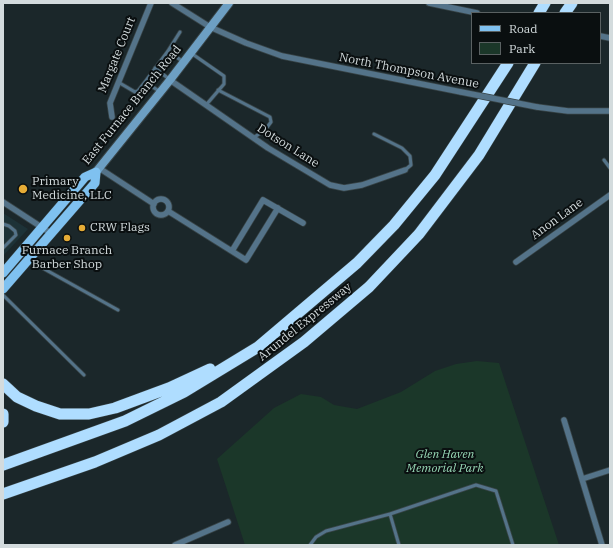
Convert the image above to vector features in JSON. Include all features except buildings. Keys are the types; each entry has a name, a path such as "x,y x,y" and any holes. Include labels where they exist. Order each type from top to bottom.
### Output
{"highway":[{"path":"540,12 545,3"},
{"path":"567,12 572,3"},
{"name":"Arundel Expressway","path":"3,465 125,421 184,392 258,347 357,263 394,225 435,175 507,64"},
{"name":"Arundel Expressway","path":"3,494 128,450 221,402 304,342 369,287 419,234 479,155 534,64"},
{"path":"3,384 17,397 36,406 60,414 89,414 116,408 169,388 205,372 222,361 258,347"},
{"path":"3,414 3,422"},
{"path":"3,501 32,490 44,480"}],"main road":[{"name":"East Furnace Branch Road","path":"4,271 42,227 75,183 98,170 229,3"},
{"path":"3,289 95,183 98,170"}],"street":[{"name":"Margate Court","path":"112,117 110,103 152,3"},
{"name":"North Thompson Avenue","path":"172,3 210,27 246,43 282,56 537,107 568,111 610,111"},
{"path":"429,3 472,12"},
{"name":"Dotson Lane","path":"170,80 253,138 330,185 344,188 362,185 405,170"},
{"path":"98,170 154,204"},
{"name":"Anon Lane","path":"516,262 610,194"},
{"path":"157,200 162,200 169,206 168,211 160,215 155,213 153,208 154,204 157,200"},
{"path":"232,251 263,200 303,223"},
{"path":"3,202 52,234"},
{"path":"168,211 246,260 278,208"},
{"path":"564,420 602,545"},
{"path":"582,479 610,470"},
{"path":"178,544 228,522"}],"lane":[{"path":"118,82 135,92 138,91 168,51 180,32"},
{"path":"168,51 184,62"},
{"path":"191,53 224,76 224,84 206,105"},
{"path":"155,68 170,80"},
{"path":"145,82 160,92"},
{"path":"218,90 270,117 271,122 265,130 253,138"},
{"path":"374,134 402,148 410,156 411,164 405,170"},
{"path":"604,160 610,168"},
{"path":"3,224 15,230 16,235 3,248"},
{"path":"5,240 8,243"},
{"path":"29,260 118,310"},
{"path":"3,295 84,375"},
{"path":"310,545 316,537 326,531 390,514 476,485 496,491 513,545"},
{"path":"390,514 399,545"}],"shaded area":[{"path":"3,213 28,229 3,256"}],"green space":[{"name":"Glen Haven Memorial Park","path":"477,361 499,363 559,545 245,545 217,459 274,408 301,394 321,397 334,405 357,409 401,392 435,371 456,364"}],"place":[{"name":"Primary Medicine, LLC","path":"23,189"},
{"name":"CRW Flags","path":"82,228"},
{"name":"Furnace Branch Barber Shop","path":"67,238"}]}
